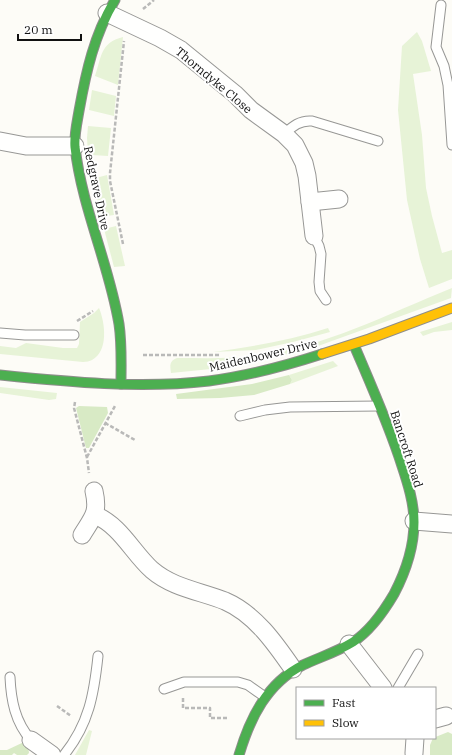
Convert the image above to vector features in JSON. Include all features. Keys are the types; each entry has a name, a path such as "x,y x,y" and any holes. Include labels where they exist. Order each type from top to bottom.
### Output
{"street":[{"name":"Thorndyke Close","path":"111,6 134,25 181,50 235,94 250,110 290,140"},
{"name":"Redgrave Drive","path":"111,6 96,36 88,62 77,124 75,146 87,205 118,316 121,384"},
{"path":"290,140 304,163 314,236"},
{"path":"0,141 26,146 75,146"},
{"path":"310,202 339,199"},
{"name":"Maidenbower Drive","path":"0,375 76,383 121,384 186,383 226,378 280,366 354,345 452,308"},
{"name":"Bancroft Road","path":"239,755 257,708 276,683 293,669 349,644 377,618 390,602 399,584 406,562 414,521 409,488 392,436 354,345"},
{"path":"82,535 95,516 96,503 94,491"},
{"path":"95,516 112,524 152,570 168,581 187,589 225,601 240,609 265,631 293,669"},
{"path":"414,521 452,524"},
{"path":"349,644 382,687"},
{"path":"31,740 54,755"}],"lane":[{"path":"441,5 436,47 444,66 448,86 452,145"},
{"path":"290,140 294,125 300,122 312,121 378,141"},
{"path":"314,236 321,254 319,282 320,291 326,300"},
{"path":"0,332 25,335 74,335"},
{"path":"240,416 265,410 290,407 380,406"},
{"path":"399,687 418,654"},
{"path":"54,755 84,724 93,692 98,656"},
{"path":"10,677 14,709 24,732 31,740"},
{"path":"164,689 184,682 243,683 265,697"}],"path":[{"path":"123,245 110,181 110,173 124,40 143,9 154,0"},
{"path":"74,335 75,325 78,320 95,309 113,294"},
{"path":"121,357 134,355 223,355"},
{"path":"76,383 74,408 87,458 116,402"},
{"path":"105,423 135,440"},
{"path":"184,682 183,708 210,708 210,718 237,718 250,724"}],"green space":[{"path":"417,32 422,41 431,71 413,74 422,135 426,188 442,253 452,250 452,279 429,288 420,259 407,200 398,110 402,46"},
{"path":"123,37 118,85 95,76 103,51 110,43"},
{"path":"92,90 116,96 114,116 89,110"},
{"path":"88,126 111,128 108,156 92,155 88,153"},
{"path":"107,175 114,215 100,217 92,179"},
{"path":"116,226 125,266 114,267 104,229"},
{"path":"452,288 451,298 307,350 221,368 171,373 171,362 177,358 244,357 279,352 305,346 355,329"},
{"path":"99,308 103,321 104,336 101,350 92,360 83,362 0,354 0,346 16,348 26,343 63,348 77,348 79,344 80,322"},
{"path":"452,322 452,330 434,332 423,336 420,332"},
{"path":"328,328 330,332 256,350 213,352 271,343"},
{"path":"333,361 338,366 290,384 292,380 289,375"},
{"path":"289,375 292,380 290,384 254,395 220,398 177,399 176,394 252,384"},
{"path":"0,387 57,393 56,399 49,400 0,393"},
{"path":"79,406 107,407 108,413 89,448 86,448 76,408"},
{"path":"89,730 92,731 86,755 75,755"},
{"path":"448,732 452,734 452,755 430,755 430,745 433,739 436,739 436,737"},
{"path":"24,742 28,745 29,753 27,755 17,755 14,753 12,755 0,755 0,750 7,750"}],"traffic: fast":[{"path":"115,0 96,40 88,68 76,129 75,147 83,192 115,302 121,346 121,384"},
{"path":"239,755 243,741 255,715 262,703 279,681 303,665 347,646 365,632 381,614 394,594 408,559 414,531 413,508 410,494 380,405 354,345"},
{"path":"0,375 104,384 183,383 223,379 252,373 322,354"}],"traffic: slow":[{"path":"322,354 369,339 452,308"}]}
